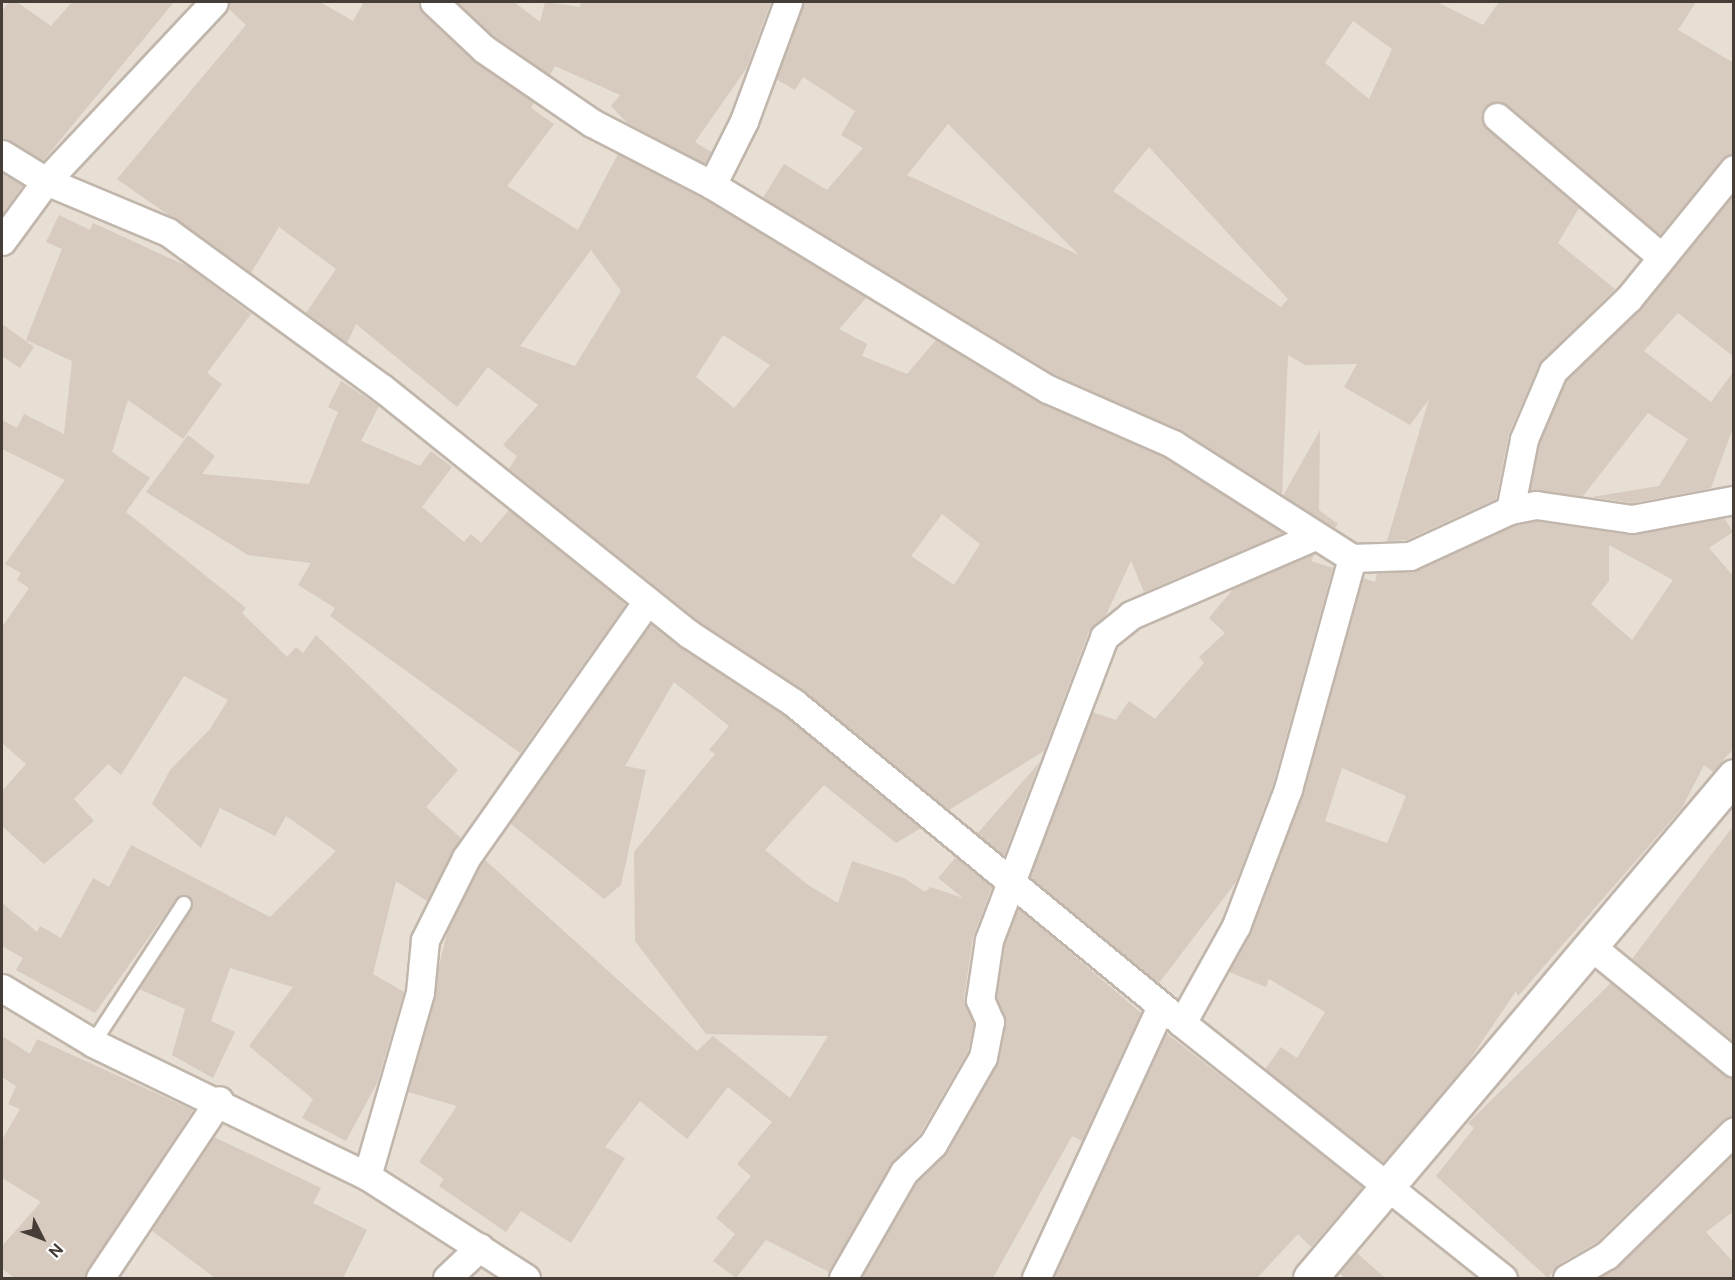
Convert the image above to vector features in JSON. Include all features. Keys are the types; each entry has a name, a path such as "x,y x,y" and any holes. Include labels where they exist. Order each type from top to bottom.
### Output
{"street":[{"path":"2,241 46,181 214,2"},
{"path":"434,2 484,49 592,123 712,185 1048,389 1173,444 1270,501 1315,536 1352,558 1410,556 1510,510 1536,505 1632,519 1734,500"},
{"path":"712,185 744,122 788,2"},
{"path":"1497,117 1659,255"},
{"path":"2,154 46,181 168,232 382,388 647,601 794,703 1015,883 1161,1006 1503,1278"},
{"path":"1510,510 1524,439 1553,371 1629,298 1659,255 1734,169"},
{"path":"843,1278 904,1172 933,1144 983,1057 990,1022 980,1000 989,940 1015,883 1104,637 1131,615 1315,536"},
{"path":"1182,1023 1236,926 1288,789 1352,558"},
{"path":"367,1176 420,992 425,940 466,858 647,601"},
{"path":"1310,1278 1387,1184 1592,947 1734,776"},
{"path":"1592,947 1734,1063"},
{"path":"2,988 93,1043 219,1100 367,1176 526,1278"},
{"path":"1036,1278 1161,1006"},
{"path":"100,1278 219,1100"},
{"path":"1567,1278 1607,1255 1734,1131"},
{"path":"447,1278 480,1247"}],"lane":[{"path":"93,1043 184,904"}],"shaded area":[{"path":"2,2 1733,2 1733,1278 2,1278"}],"building":[{"path":"9,2 17,2 51,26 72,2 174,2 43,161 2,138 2,11"},
{"path":"229,2 320,2 353,21 364,2 419,2 423,13 473,60 534,102 531,108 554,124 507,186 578,230 618,154 704,199 867,297 839,329 867,344 862,356 907,374 936,340 1040,403 1166,458 1283,533 1144,592 1131,561 1106,615 1089,631 1044,751 949,810 804,691 698,621 509,469 517,456 503,445 538,405 488,367 457,407 356,324 347,343 306,313 336,269 279,227 251,273 117,179 246,25 228,8","holes":["591,250 621,291 575,366 520,346","723,335 770,365 734,408 696,377","942,514 980,544 954,585 911,556"]},
{"path":"456,2 514,2 540,22 545,2 580,7 581,2 771,2 746,69 695,142 711,152 705,164 627,123 611,106 620,95 555,66 550,75 494,37"},
{"path":"803,2 1437,2 1483,25 1499,2 1696,2 1678,30 1734,63 1734,154 1722,159 1660,235 1507,105 1485,106 1481,115 1487,129 1579,208 1558,243 1615,289 1539,365 1509,433 1496,499 1406,540 1387,541 1429,399 1410,425 1344,387 1357,364 1305,365 1288,355 1282,494 1179,430 1055,375 763,198 784,164 827,190 863,148 841,135 855,111 803,77 795,90 776,79","holes":["1353,21 1392,49 1369,99 1325,63","948,124 1079,255 907,175","1149,147 1288,299 1281,307 1113,191"]},
{"path":"2,172 23,185 2,215"},
{"path":"1734,195 1734,357 1678,313 1644,351 1711,402 1734,371 1734,425 1711,488 1632,503 1592,497 1659,486 1688,439 1648,413 1583,496 1530,490 1539,444 1566,380 1641,308"},
{"path":"59,215 90,230 93,223 189,267 251,314 207,373 222,384 183,439 128,400 112,452 150,478 126,512 246,608 242,613 287,657 296,647 303,653 316,635 458,770 426,807 461,838 427,901 396,881 373,974 404,992 377,1083 346,1141 302,1118 313,1099 249,1046 293,987 230,968 211,1021 235,1032 213,1078 172,1055 185,1009 139,989 192,909 188,896 176,899 95,1013 16,970 23,958 2,946 2,903 37,932 40,926 61,938 93,878 109,887 131,845 270,917 336,851 286,816 275,836 220,808 201,848 152,804 170,770 210,729 228,700 184,676 121,775 108,764 74,799 94,821 44,864 2,826 2,791 26,764 2,743 2,627 29,588 17,580 21,573 5,564 65,480 2,449 2,420 17,428 24,414 64,434 72,361 26,340 62,249 46,242"},
{"path":"2,324 34,347 20,368 2,356"},
{"path":"341,381 379,406 361,441 420,466 431,451 452,467 422,507 464,542 471,534 481,543 509,510 626,604 520,753 330,616 335,608 298,585 311,563 248,555 146,492 188,435 215,456 202,474 309,484 338,412 328,407"},
{"path":"1320,430 1319,510 1338,524 1335,528 1283,496"},
{"path":"1724,518 1733,532 1709,548 1734,577 1733,749 1713,772 1704,765 1682,808 1518,996 1516,991 1466,1065 1383,1163 1265,1069 1281,1047 1297,1058 1325,1012 1269,979 1266,987 1229,972 1251,932 1303,794 1363,578 1375,582 1377,573 1417,570 1515,525 1536,521 1630,535","holes":["1609,545 1673,580 1632,640 1591,604 1609,581","1342,768 1406,796 1387,843 1325,821"]},
{"path":"1315,553 1311,561 1333,568 1273,784 1236,882 1159,983 1030,877 1092,712 1116,720 1129,701 1155,719 1204,663 1199,657 1225,633 1209,618 1234,588"},
{"path":"651,623 785,716 921,828 896,843 824,785 765,850 808,885 838,903 852,861 904,878 925,892 930,887 963,898 938,878 956,857 992,887 973,937 964,998 974,1024 968,1051 920,1134 891,1164 829,1272 766,1240 736,1278 713,1261 735,1234 716,1218 751,1176 737,1164 772,1122 728,1087 687,1139 640,1101 605,1147 625,1158 571,1243 521,1211 506,1232 439,1186 444,1179 419,1162 457,1106 408,1092 448,929 484,859 697,1051 713,1036 790,1098 828,1036 706,1034 635,941 634,852 715,754 709,750 729,726 674,682 625,766 646,770 621,885 604,899 510,823"},
{"path":"1039,763 1004,856 977,834"},
{"path":"1734,825 1734,1042 1632,959"},
{"path":"1018,908 1141,1013 1082,1141 1072,1136 993,1278 861,1278 917,1182 946,1152 997,1065 1005,1024 996,998 1004,944"},
{"path":"1611,983 1734,1078 1734,1116 1723,1120 1597,1242 1559,1264 1548,1278 1436,1176 1474,1128 1468,1123"},
{"path":"1166,1033 1363,1187 1311,1247 1298,1234 1257,1278 1053,1278"},
{"path":"2,1036 30,1054 37,1039 193,1110 85,1278 14,1278 2,1268 2,1246 41,1202 2,1178 2,1140 20,1109 8,1104 16,1086 2,1077"},
{"path":"214,1137 321,1188 313,1203 367,1230 343,1278 215,1278 151,1230"},
{"path":"1734,1154 1734,1211 1706,1232 1734,1263 1734,1278 1598,1278 1618,1266"},
{"path":"1356,1252 1385,1278 1345,1278 1339,1273"}]}
